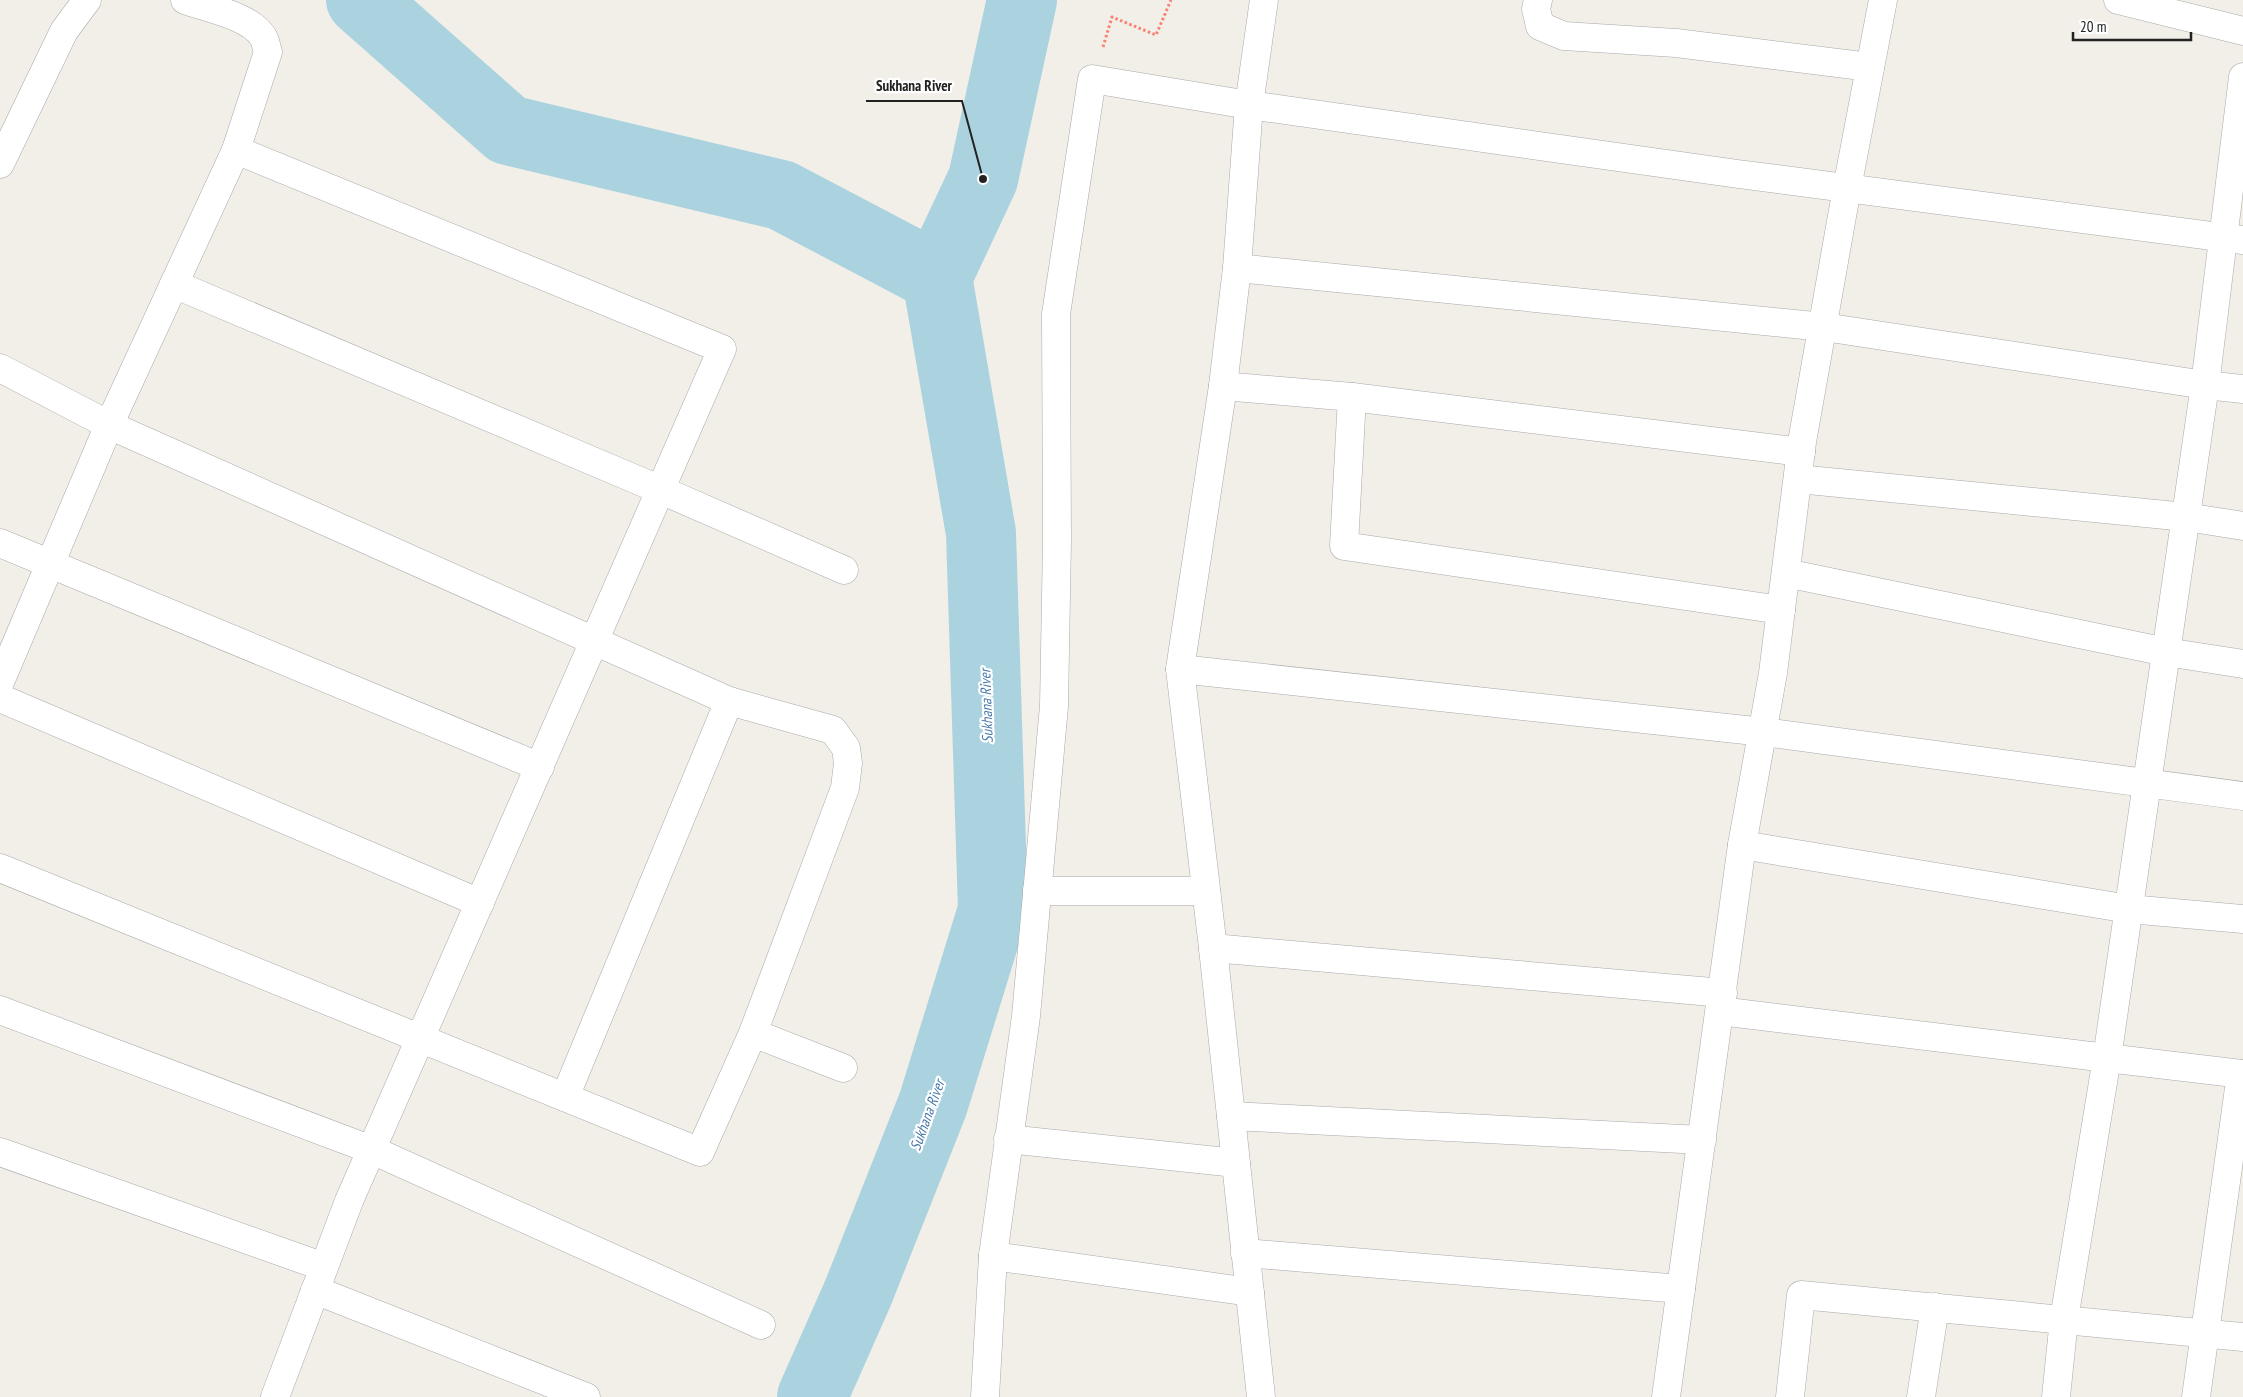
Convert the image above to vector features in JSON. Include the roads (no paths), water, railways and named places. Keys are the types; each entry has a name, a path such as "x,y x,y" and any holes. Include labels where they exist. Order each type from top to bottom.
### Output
{"street":[{"path":"0,164 64,31 87,0"},
{"path":"0,682 109,425 236,150 268,52 264,38 256,28 245,21 185,0"},
{"path":"1264,0 1249,105 1237,268 1223,386 1180,669 1213,948 1245,1253 1268,1396"},
{"path":"1538,0 1536,8 1540,26 1564,36 1676,43 1870,67"},
{"path":"1666,1397 1742,845 1764,732 1801,452 1847,188 1883,0"},
{"path":"2118,0 2243,31"},
{"path":"2056,1397 2064,1319 2107,1058 2205,385 2233,239 2243,77"},
{"path":"986,1397 993,1256 1026,1016 1054,706 1057,541 1056,314 1092,79 1249,105 1847,188 2233,239"},
{"path":"236,150 722,349 372,1150 274,1397"},
{"path":"1237,268 1824,327 2205,385 2243,389"},
{"path":"174,284 661,490 844,570"},
{"path":"0,368 109,425 729,701 833,730 846,748 848,763 845,788 753,1033 700,1152 0,868"},
{"path":"1223,386 1352,397 1801,452"},
{"path":"1352,397 1344,546 1781,610"},
{"path":"1798,479 2186,517 2243,526"},
{"path":"0,542 50,565 540,767"},
{"path":"1786,573 2166,652 2243,664"},
{"path":"1180,669 1764,732 2243,796"},
{"path":"0,698 480,903"},
{"path":"565,1097 729,701"},
{"path":"1742,845 2129,909 2243,919"},
{"path":"1037,891 1206,891"},
{"path":"1213,948 1721,1002 2107,1058 2242,1074 2196,1397"},
{"path":"0,1010 372,1150 761,1325"},
{"path":"753,1033 843,1068"},
{"path":"1231,1116 1702,1140"},
{"path":"1008,1139 1236,1163"},
{"path":"0,1152 320,1278 586,1397"},
{"path":"1245,1253 1681,1290"},
{"path":"993,1256 1250,1292"},
{"path":"1790,1397 1801,1295 2243,1337"},
{"path":"1921,1397 1935,1307"}],"waterway":[{"path":"361,0 508,130 781,195 937,277"},
{"name":"Sukhana River","path":"812,1397 858,1293 933,1104 993,910 981,533 937,277 983,179 1022,0"}],"place":[{"name":"Sukhana River","path":"983,179"}]}
